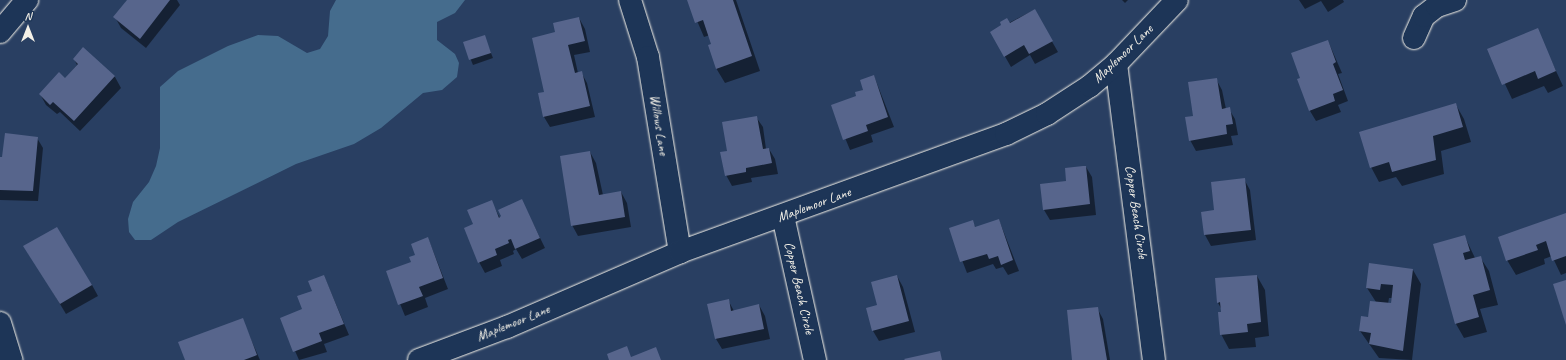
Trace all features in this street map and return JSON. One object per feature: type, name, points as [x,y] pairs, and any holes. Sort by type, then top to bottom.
[{"type":"street","points":[[0,32],[27,0]]},
{"type":"street","name":"Willows Lane","points":[[630,0],[648,57],[680,252]]},
{"type":"street","name":"Maplemoor Lane","points":[[420,360],[507,327],[680,252],[783,216],[1006,134],[1047,114],[1090,86],[1116,64],[1177,0]]},
{"type":"street","points":[[1414,38],[1424,16],[1437,6],[1455,0]]},
{"type":"street","name":"Copper Beach Circle","points":[[1116,64],[1154,360]]},
{"type":"street","name":"Copper Beach Circle","points":[[783,216],[815,360]]},
{"type":"street","points":[[0,323],[11,360]]},
{"type":"water","points":[[336,0],[465,0],[455,13],[437,22],[437,40],[455,54],[459,63],[457,77],[442,90],[423,93],[381,128],[354,144],[296,164],[178,222],[151,240],[135,240],[129,232],[128,219],[133,202],[149,182],[156,166],[160,148],[160,87],[178,71],[228,46],[258,35],[278,36],[307,53],[320,49],[328,36],[330,11]]},
{"type":"building","points":[[127,0],[170,0],[140,39],[113,17]]},
{"type":"building","points":[[687,0],[733,0],[752,56],[716,69],[708,45],[711,44],[703,20],[695,23]]},
{"type":"building","points":[[1035,9],[1053,41],[1029,54],[1024,45],[1004,57],[990,32],[1001,25],[1000,22],[1007,18],[1010,23]]},
{"type":"building","points":[[579,17],[585,41],[568,45],[575,73],[582,71],[590,106],[543,117],[538,93],[544,92],[532,38],[555,32],[553,23]]},
{"type":"building","points":[[1538,28],[1556,71],[1538,79],[1535,71],[1502,85],[1487,49]]},
{"type":"building","points":[[485,35],[491,53],[469,60],[463,42]]},
{"type":"building","points":[[1328,40],[1336,62],[1333,64],[1343,90],[1333,94],[1335,101],[1309,111],[1297,79],[1300,78],[1291,53]]},
{"type":"building","points":[[83,47],[115,76],[74,121],[53,102],[50,105],[39,94],[59,72],[65,78],[78,64],[73,59]]},
{"type":"building","points":[[874,75],[888,117],[866,125],[868,131],[843,140],[831,105],[856,96],[855,92],[863,90],[860,80]]},
{"type":"building","points":[[1217,78],[1222,109],[1230,107],[1233,124],[1226,125],[1227,134],[1189,141],[1185,117],[1193,116],[1188,82]]},
{"type":"building","points":[[1456,103],[1463,127],[1433,136],[1436,160],[1392,172],[1389,162],[1370,168],[1359,132]]},
{"type":"building","points":[[757,116],[763,149],[769,148],[772,163],[746,168],[746,172],[725,176],[720,152],[727,151],[722,122]]},
{"type":"building","points":[[5,133],[38,137],[33,191],[0,190],[0,157],[2,157]]},
{"type":"building","points":[[590,151],[599,195],[621,191],[625,217],[571,226],[560,156]]},
{"type":"building","points":[[1086,166],[1090,204],[1043,210],[1040,184],[1066,181],[1065,168]]},
{"type":"building","points":[[1245,178],[1251,230],[1204,235],[1201,212],[1214,210],[1211,182]]},
{"type":"building","points":[[522,199],[540,238],[515,249],[511,239],[508,240],[509,243],[495,249],[497,255],[478,263],[464,228],[473,224],[467,210],[492,200],[499,218],[501,216],[498,210]]},
{"type":"building","points":[[1566,213],[1566,256],[1552,261],[1546,241],[1536,245],[1538,250],[1506,261],[1498,237]]},
{"type":"building","points":[[999,219],[1013,260],[1001,265],[998,256],[989,259],[987,254],[960,262],[949,228],[973,220],[975,227]]},
{"type":"building","points":[[57,227],[92,285],[60,304],[23,246]]},
{"type":"building","points":[[1465,235],[1470,251],[1463,253],[1465,260],[1481,256],[1490,290],[1473,295],[1479,317],[1455,324],[1433,244]]},
{"type":"building","points":[[428,237],[443,278],[419,287],[423,296],[398,305],[386,271],[411,262],[409,257],[415,255],[411,244]]},
{"type":"building","points":[[1369,263],[1413,269],[1403,351],[1369,344],[1371,333],[1359,331],[1361,316],[1368,317],[1370,301],[1391,303],[1393,285],[1381,284],[1380,290],[1366,288]]},
{"type":"building","points":[[324,275],[344,324],[319,333],[322,341],[293,352],[280,318],[302,309],[297,296],[312,291],[308,281]]},
{"type":"building","points":[[897,275],[909,321],[872,331],[866,308],[877,305],[871,282]]},
{"type":"building","points":[[1257,275],[1261,322],[1247,324],[1248,332],[1220,335],[1218,312],[1221,312],[1220,302],[1217,303],[1215,278]]},
{"type":"building","points":[[1566,280],[1566,325],[1553,284]]},
{"type":"building","points":[[729,299],[731,311],[759,304],[764,329],[715,339],[707,304]]},
{"type":"building","points":[[1098,307],[1107,360],[1072,360],[1067,310]]},
{"type":"building","points":[[243,318],[257,355],[244,360],[185,360],[178,342]]},
{"type":"building","points":[[627,346],[631,357],[656,347],[661,360],[609,360],[607,354]]},
{"type":"building","points":[[940,351],[942,360],[904,359]]}]
